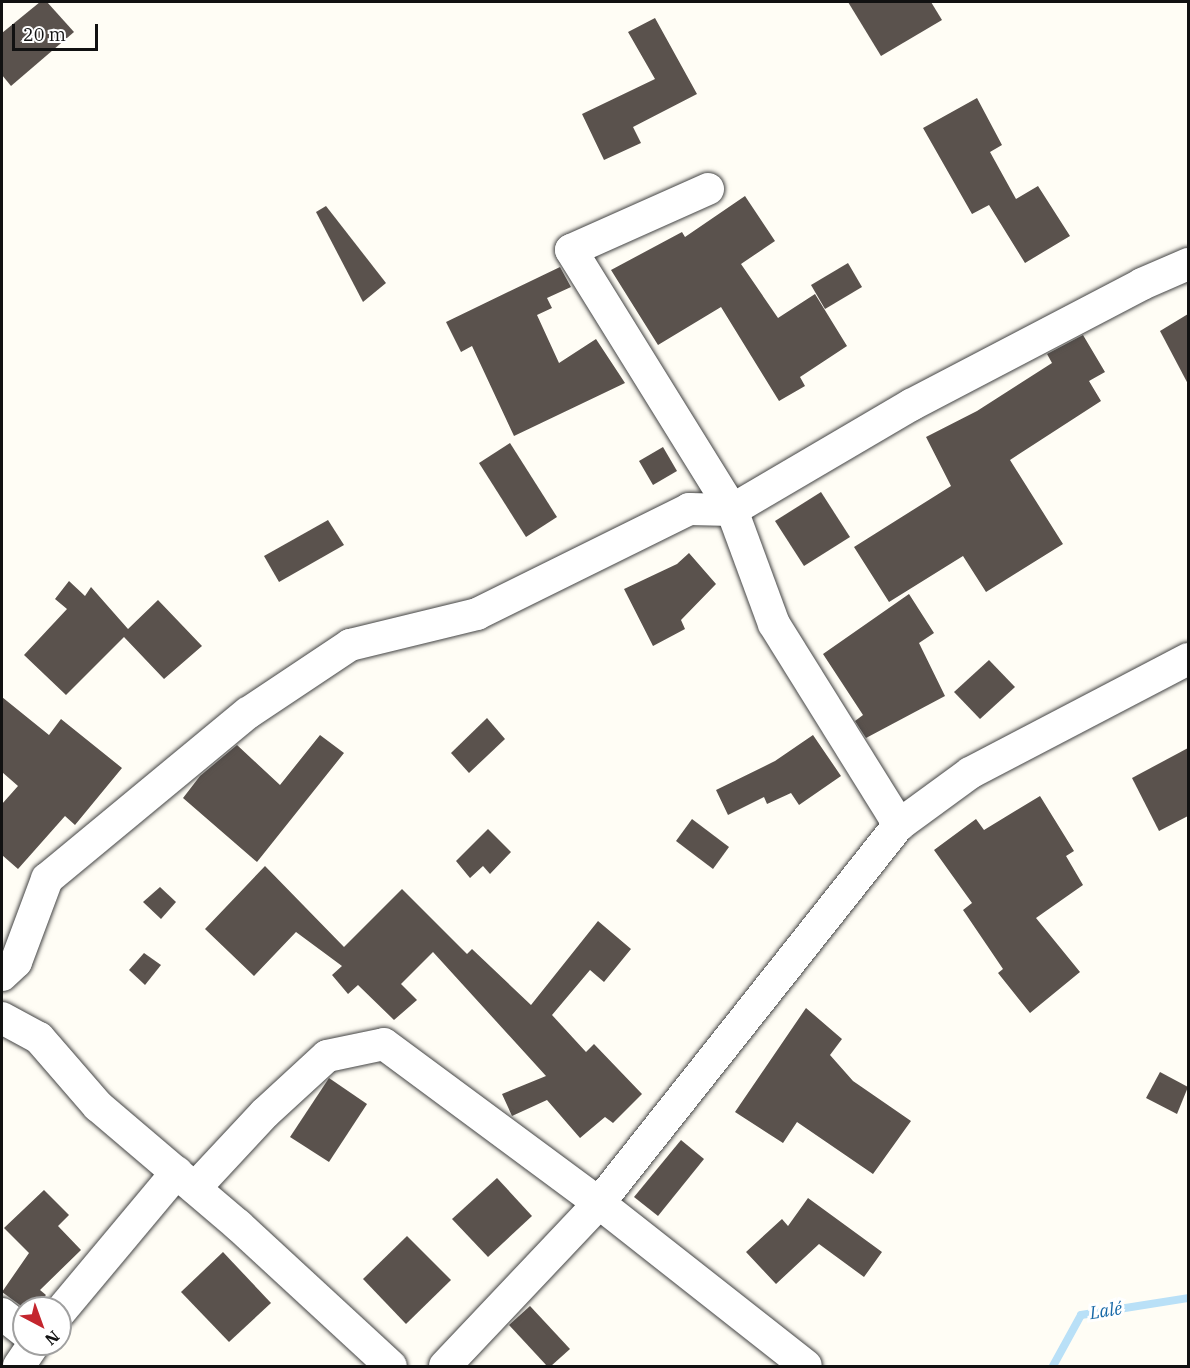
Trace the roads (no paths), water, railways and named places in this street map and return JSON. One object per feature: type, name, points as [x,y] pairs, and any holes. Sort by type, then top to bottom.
[{"type":"street","points":[[708,189],[571,250],[732,510],[774,624],[899,825]]},
{"type":"street","points":[[2,975],[16,962],[47,879],[248,712],[350,645],[477,614],[689,509],[732,510],[910,405],[1142,284],[1188,264]]},
{"type":"street","points":[[445,1366],[599,1203],[899,825],[970,773],[1188,659]]},
{"type":"street","points":[[2,1018],[39,1038],[98,1106],[186,1180],[391,1366]]},
{"type":"street","points":[[72,1299],[186,1180],[265,1113],[327,1056],[384,1044],[599,1203],[806,1366]]},
{"type":"waterway","name":"Lalé","points":[[1053,1366],[1081,1315],[1188,1298]]}]
